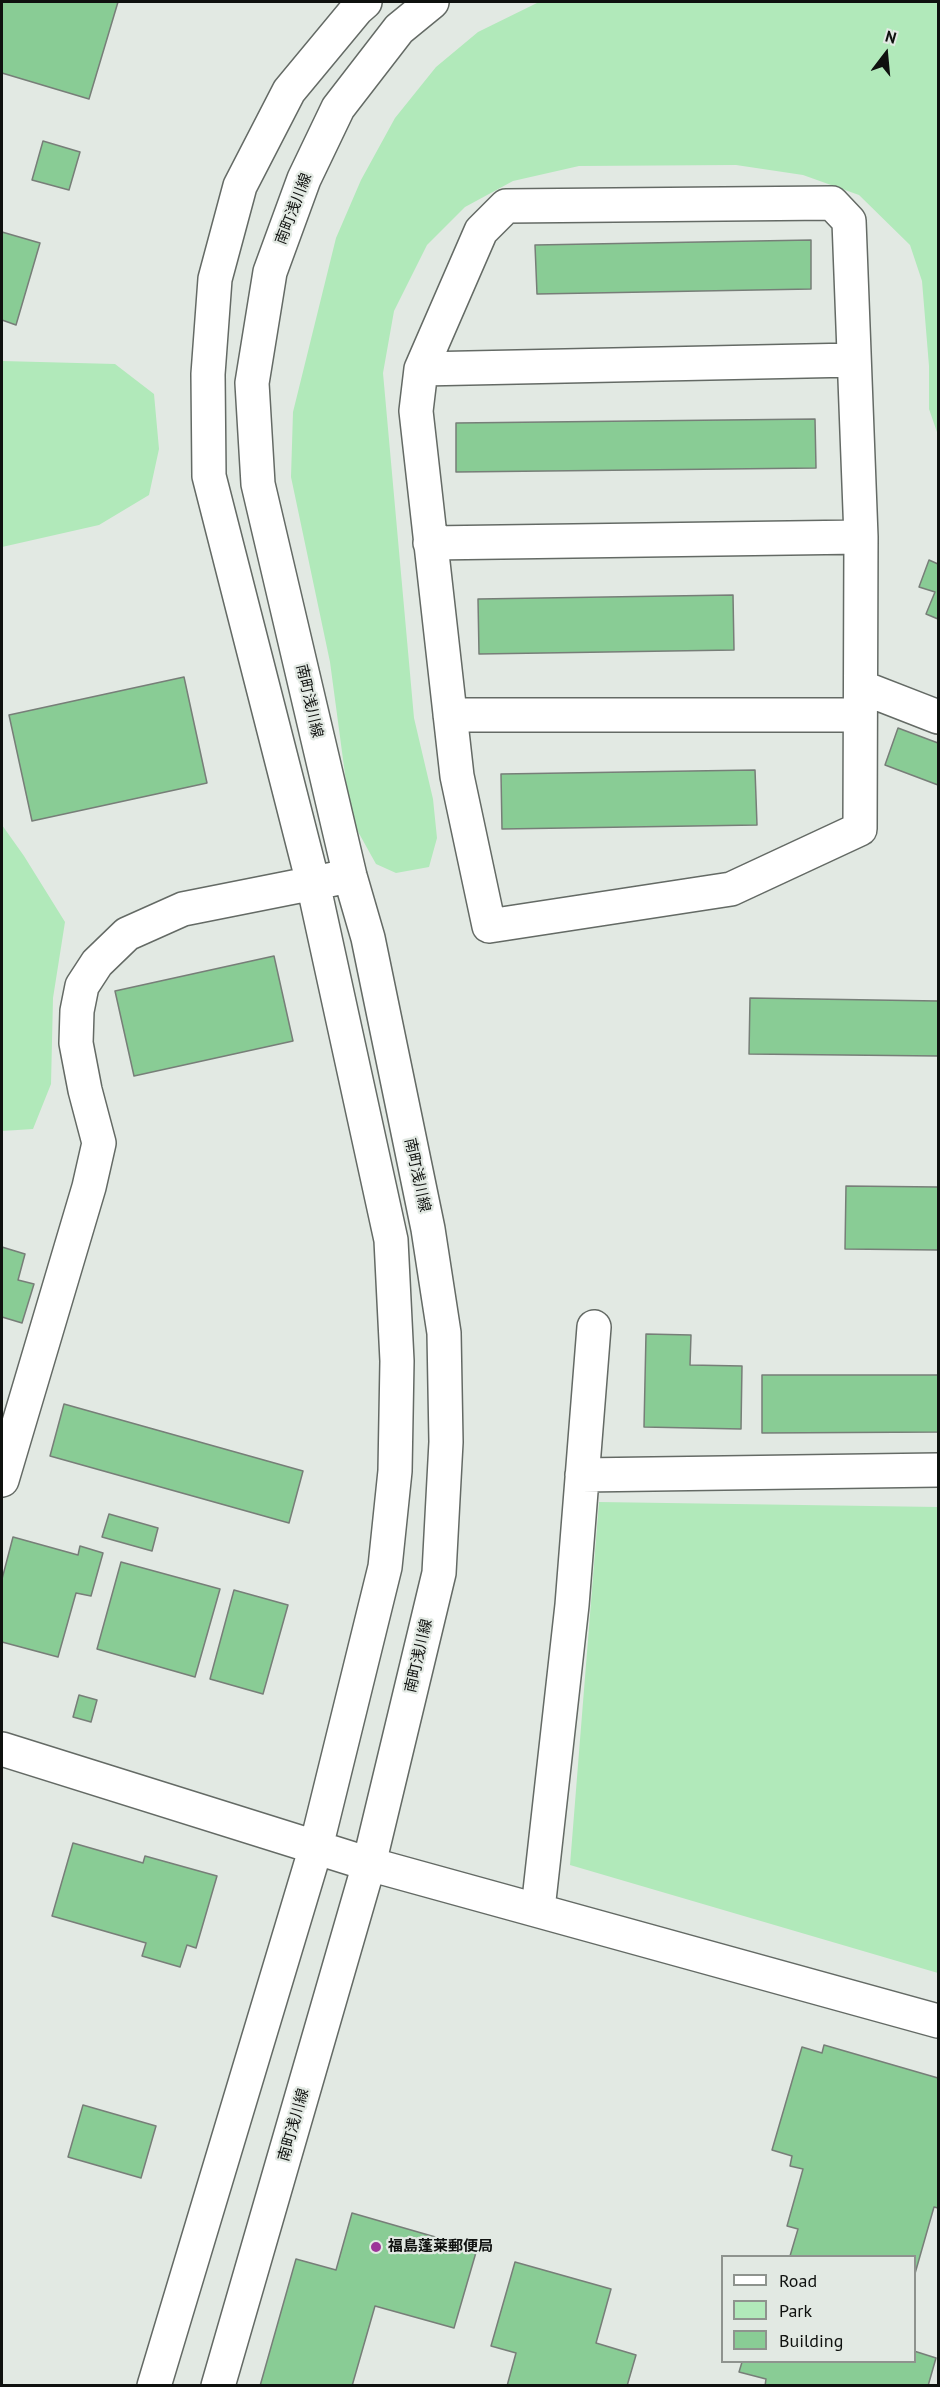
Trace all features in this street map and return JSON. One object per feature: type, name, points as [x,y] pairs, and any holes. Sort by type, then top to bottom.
[{"type":"street","points":[[154,2385],[316,1847],[386,1567],[395,1472],[397,1361],[391,1240],[313,883],[209,476],[208,374],[215,279],[240,186],[289,91],[365,2]]},
{"type":"street","name":"南町浅川線","points":[[218,2385],[369,1864],[439,1573],[446,1431],[444,1333],[428,1229],[368,938],[350,876],[258,484],[252,383],[270,272],[304,179],[339,108],[399,30],[432,2]]},
{"type":"street","points":[[832,203],[849,221],[854,360],[861,537],[860,829],[731,889],[489,926],[457,776],[416,411],[421,369],[481,231],[506,206],[832,203]]},
{"type":"street","points":[[421,369],[854,360]]},
{"type":"street","points":[[430,543],[861,537]]},
{"type":"street","points":[[450,715],[861,701],[939,717]]},
{"type":"street","points":[[2,1480],[13,1400],[89,1187],[99,1143],[76,1043],[77,1011],[82,986],[97,963],[127,934],[183,909],[350,876]]},
{"type":"street","points":[[538,1910],[572,1605],[594,1327]]},
{"type":"street","points":[[582,1475],[939,1470]]},
{"type":"street","points":[[2,1749],[369,1864],[939,2021]]},
{"type":"green space","points":[[539,2],[938,2],[938,435],[929,409],[929,366],[922,281],[910,245],[859,195],[803,175],[736,165],[579,166],[513,181],[465,207],[427,245],[394,311],[383,373],[414,718],[433,799],[437,838],[429,867],[396,873],[376,864],[351,819],[330,662],[291,477],[293,412],[336,238],[361,180],[395,118],[436,67],[478,32]]},
{"type":"green space","points":[[2,361],[115,364],[154,394],[159,449],[149,495],[99,525],[2,547]]},
{"type":"green space","points":[[2,825],[65,922],[53,998],[51,1084],[33,1129],[2,1131]]},
{"type":"green space","points":[[599,1502],[938,1507],[938,1973],[570,1865]]},
{"type":"building","points":[[2,2],[118,2],[89,99],[2,73]]},
{"type":"building","points":[[43,141],[80,152],[69,190],[32,180]]},
{"type":"building","points":[[2,232],[40,243],[16,325],[2,320]]},
{"type":"building","points":[[811,240],[811,289],[537,294],[535,245]]},
{"type":"building","points":[[815,419],[816,468],[456,472],[456,423]]},
{"type":"building","points":[[929,560],[938,564],[938,619],[926,614],[935,592],[919,587]]},
{"type":"building","points":[[733,595],[734,650],[479,654],[478,599]]},
{"type":"building","points":[[184,677],[207,783],[32,821],[9,715]]},
{"type":"building","points":[[898,728],[938,743],[938,785],[885,765]]},
{"type":"building","points":[[755,770],[757,825],[502,829],[501,774]]},
{"type":"building","points":[[274,956],[293,1041],[134,1076],[115,991]]},
{"type":"building","points":[[750,998],[938,1001],[938,1056],[749,1054]]},
{"type":"building","points":[[846,1186],[938,1187],[938,1250],[845,1249]]},
{"type":"building","points":[[2,1247],[25,1254],[18,1280],[34,1284],[22,1323],[2,1317]]},
{"type":"building","points":[[646,1334],[691,1335],[690,1365],[742,1366],[741,1429],[644,1427]]},
{"type":"building","points":[[762,1375],[938,1375],[938,1432],[762,1433]]},
{"type":"building","points":[[64,1404],[303,1471],[289,1523],[50,1456]]},
{"type":"building","points":[[109,1514],[158,1528],[152,1551],[102,1537]]},
{"type":"building","points":[[13,1537],[78,1555],[80,1546],[103,1553],[91,1596],[76,1593],[58,1657],[2,1642],[2,1579]]},
{"type":"building","points":[[121,1562],[220,1589],[195,1677],[97,1649]]},
{"type":"building","points":[[234,1590],[288,1605],[263,1694],[210,1679]]},
{"type":"building","points":[[79,1695],[97,1700],[91,1722],[73,1717]]},
{"type":"building","points":[[73,1843],[143,1863],[145,1856],[217,1876],[196,1948],[187,1945],[180,1967],[142,1956],[146,1943],[52,1916]]},
{"type":"building","points":[[824,2045],[938,2078],[938,2208],[934,2207],[916,2270],[916,2255],[790,2255],[798,2229],[787,2226],[803,2169],[790,2166],[792,2156],[772,2150],[802,2047],[822,2053]]},
{"type":"building","points":[[83,2105],[156,2126],[141,2178],[68,2157]]},
{"type":"building","points":[[352,2213],[477,2249],[454,2328],[375,2306],[352,2386],[260,2386],[296,2259],[336,2270]]},
{"type":"building","points":[[515,2262],[611,2289],[596,2343],[636,2355],[627,2386],[507,2386],[516,2353],[491,2346]]},
{"type":"building","points":[[916,2352],[936,2358],[928,2386],[765,2386],[766,2379],[739,2372],[742,2363],[916,2363]]},
{"type":"place","name":"福島蓬莱郵便局","points":[[376,2247]]}]
